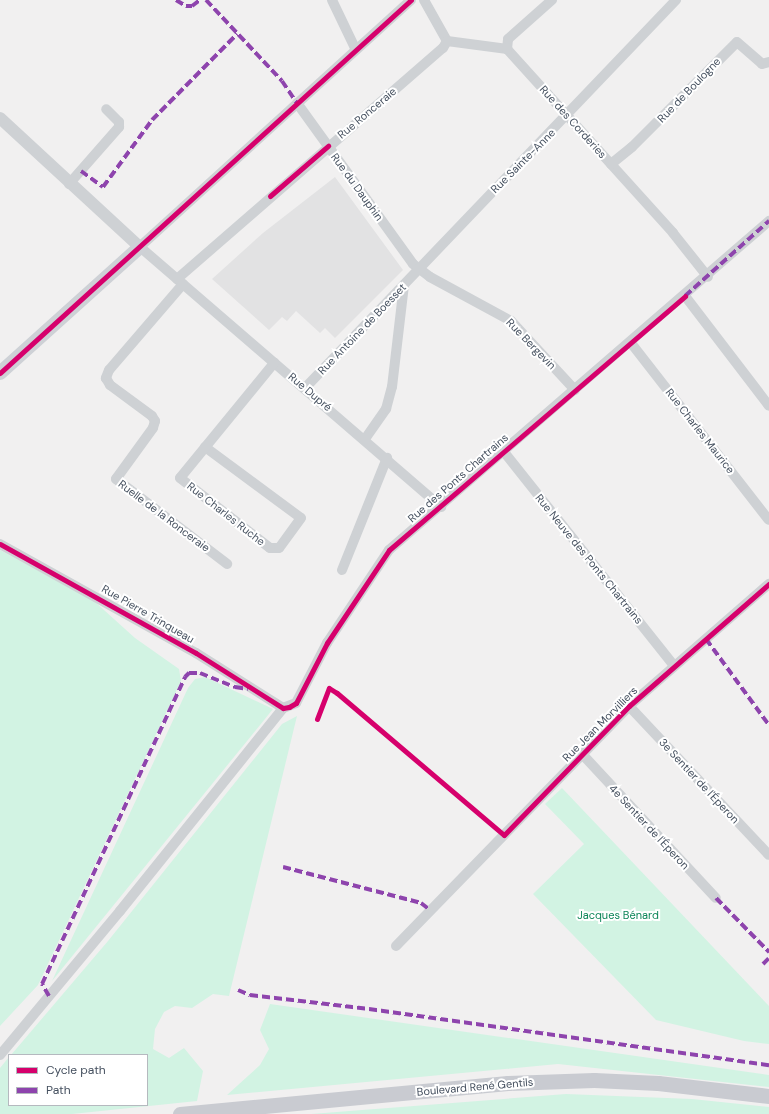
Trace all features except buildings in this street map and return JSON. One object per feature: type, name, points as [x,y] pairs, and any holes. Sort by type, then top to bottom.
[{"type":"main road","points":[[0,373],[140,247]]},
{"type":"main road","name":"Boulevard René Gentils","points":[[180,1114],[508,1083],[594,1080],[658,1083],[769,1096]]},
{"type":"street","points":[[332,0],[356,50]]},
{"type":"street","points":[[0,118],[140,247],[411,0]]},
{"type":"street","points":[[424,0],[447,41],[507,49],[508,39],[552,0]]},
{"type":"street","name":"Rue Sainte-Anne","points":[[419,269],[568,115],[676,0]]},
{"type":"street","name":"Rue Ronceraie","points":[[180,282],[328,146],[443,48],[447,41]]},
{"type":"street","name":"Rue de Boulogne","points":[[611,164],[632,147],[737,42],[762,64],[769,62]]},
{"type":"street","name":"Rue des Corderies","points":[[507,49],[673,233],[708,277]]},
{"type":"street","name":"Rue du Dauphin","points":[[297,103],[419,269]]},
{"type":"street","points":[[70,184],[119,127],[119,122],[106,109]]},
{"type":"street","name":"Rue des Ponts Chartrains","points":[[0,1055],[125,905],[283,708],[296,703],[327,643],[389,550],[708,277],[769,221]]},
{"type":"street","name":"Rue Dupré","points":[[140,247],[387,458],[441,507]]},
{"type":"street","name":"Rue Antoine de Boesset","points":[[305,388],[419,269]]},
{"type":"street","name":"Rue Bergevin","points":[[419,269],[511,321],[575,390]]},
{"type":"street","name":"Ruelle de la Ronceraie","points":[[180,282],[109,370],[106,378],[110,384],[152,416],[155,421],[153,428],[116,479],[227,564]]},
{"type":"street","points":[[365,439],[386,409],[392,387],[404,285]]},
{"type":"street","points":[[686,296],[769,406]]},
{"type":"street","name":"Rue Charles Maurice","points":[[631,343],[769,520]]},
{"type":"street","name":"Rue Charles Ruche","points":[[205,447],[301,518],[279,548],[270,548],[180,478],[205,447],[274,363]]},
{"type":"street","name":"Rue Neuve des Ponts Chartrains","points":[[504,452],[674,666]]},
{"type":"street","points":[[342,570],[387,458]]},
{"type":"street","name":"Rue Pierre Trinqueau","points":[[0,544],[190,650],[283,708]]},
{"type":"street","name":"Rue Jean Morvilliers","points":[[396,946],[461,877],[583,755],[629,706],[769,584]]},
{"type":"street","name":"3e Sentier de l'Éperon","points":[[629,706],[769,855]]},
{"type":"street","name":"4e Sentier de l'Éperon","points":[[583,755],[716,898]]},
{"type":"shaded area","points":[[335,177],[403,270],[335,338],[325,328],[320,333],[296,311],[287,321],[282,317],[269,330],[212,279],[263,233]]},
{"type":"green space","points":[[0,550],[94,601],[135,638],[179,669],[181,681],[38,985],[0,1026]]},
{"type":"green space","points":[[205,677],[273,709],[52,981],[188,688],[195,679]]},
{"type":"green space","points":[[297,716],[229,996],[213,994],[192,1008],[175,1006],[164,1012],[155,1029],[153,1049],[169,1058],[184,1048],[203,1071],[197,1101],[72,1114],[0,1114],[0,1068],[8,1058],[8,1106],[148,1106],[148,1054],[12,1054],[108,941],[282,724]]},
{"type":"green space","name":"Jacques Bénard","points":[[562,788],[769,1006],[769,1044],[744,1041],[656,1020],[533,894],[584,844],[545,804]]},
{"type":"green space","points":[[270,1004],[769,1075],[769,1087],[558,1064],[227,1095],[260,1065],[269,1049],[260,1030]]},
{"type":"green space","points":[[566,1094],[692,1099],[769,1107],[769,1114],[311,1114]]},
{"type":"marked path","points":[[176,0],[186,6],[192,6],[200,0]]},
{"type":"marked path","points":[[206,0],[282,81],[297,103]]},
{"type":"marked path","points":[[81,171],[103,187],[152,120],[237,34]]},
{"type":"marked path","points":[[685,296],[769,221]]},
{"type":"marked path","points":[[706,639],[769,725]]},
{"type":"marked path","points":[[49,996],[42,984],[185,677],[189,673],[200,673],[235,687],[248,689]]},
{"type":"marked path","points":[[283,867],[421,903],[430,910]]},
{"type":"marked path","points":[[716,898],[769,952]]},
{"type":"marked path","points":[[763,964],[769,958]]},
{"type":"marked path","points":[[238,990],[250,995],[369,1009],[769,1065]]},
{"type":"cycle path","points":[[0,373],[411,0]]},
{"type":"cycle path","points":[[270,196],[328,146]]},
{"type":"cycle path","points":[[0,544],[196,653],[283,708],[289,707],[296,703],[327,643],[389,550],[685,296]]},
{"type":"cycle path","points":[[317,719],[329,688],[337,693],[504,835],[629,706],[769,584]]}]
